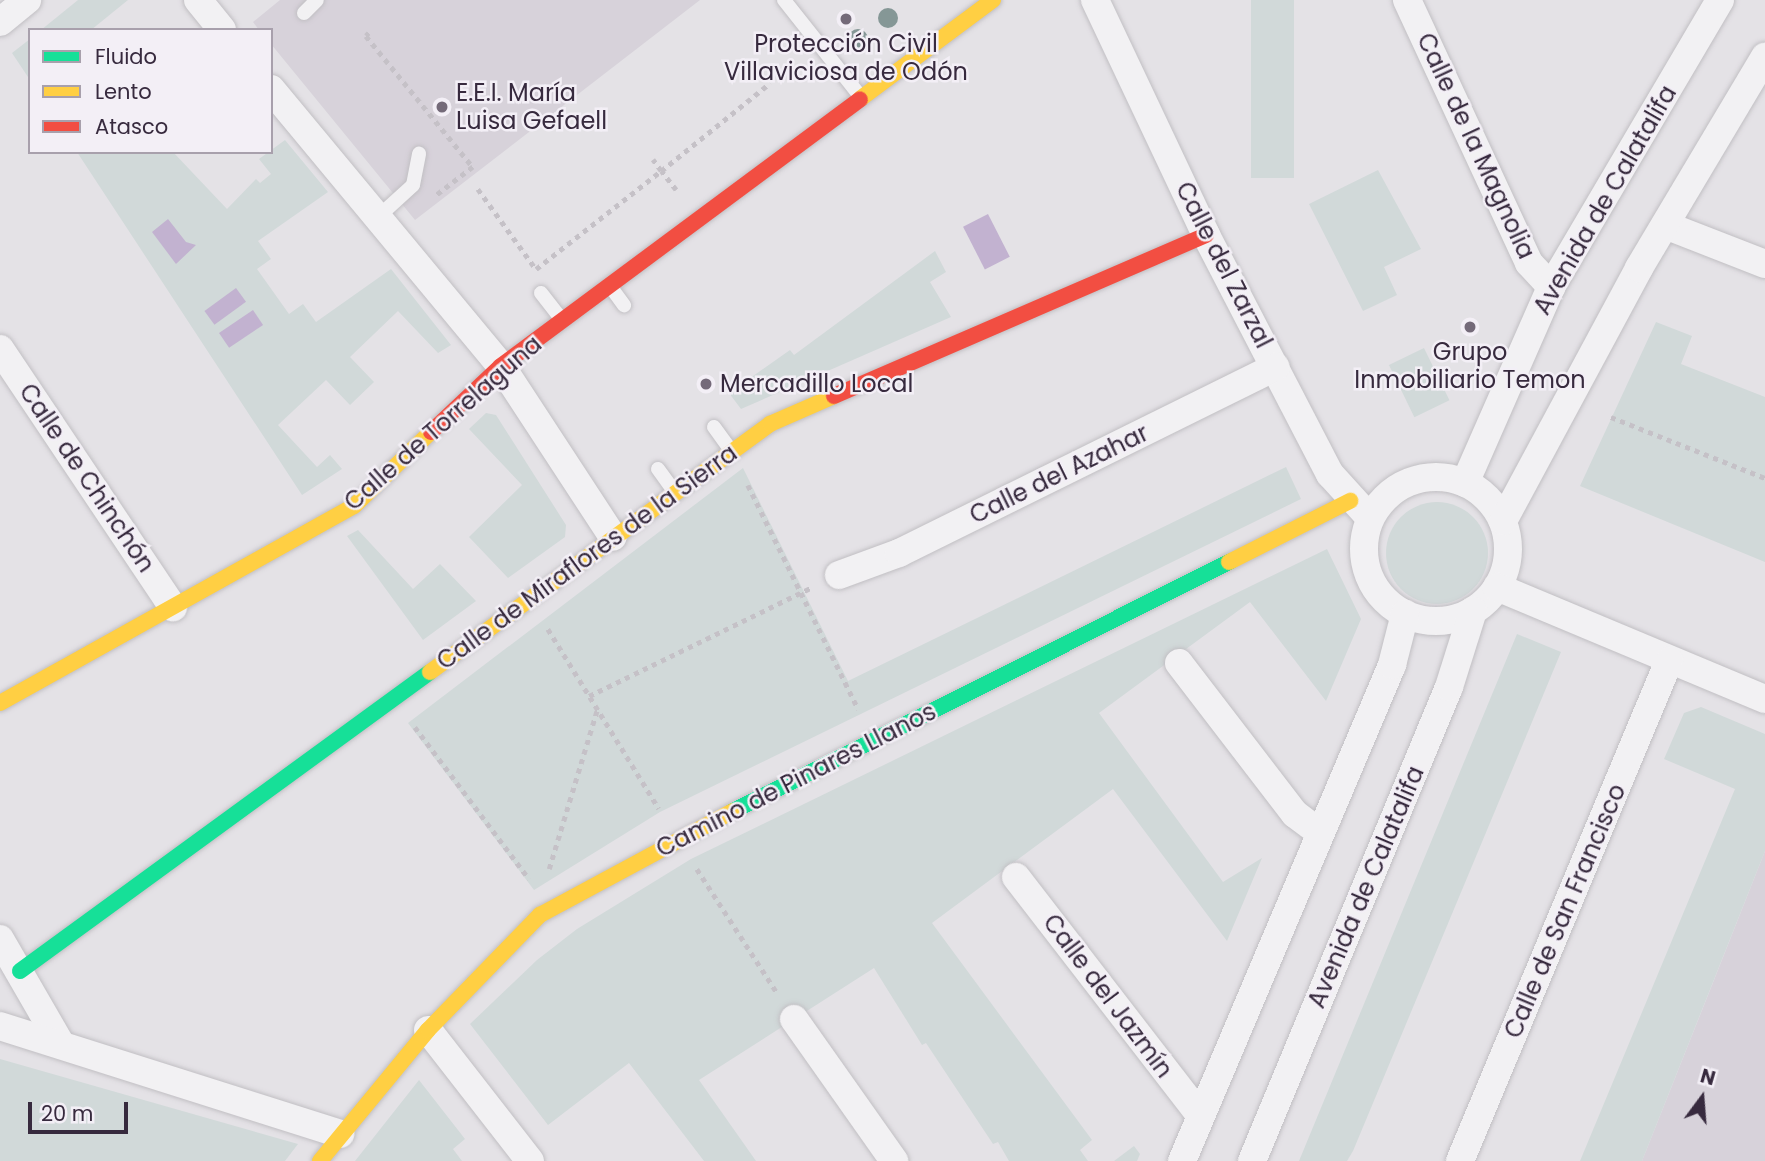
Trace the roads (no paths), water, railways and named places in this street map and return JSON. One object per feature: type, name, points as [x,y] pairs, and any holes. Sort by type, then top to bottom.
[{"type":"street","points":[[0,22],[27,0]]},
{"type":"street","points":[[198,0],[220,28]]},
{"type":"street","name":"Calle de Torrelaguna","points":[[0,703],[354,506],[501,366],[559,328],[609,285],[993,0]]},
{"type":"street","name":"Calle del Zarzal","points":[[1095,0],[1206,235],[1330,474],[1360,510]]},
{"type":"street","name":"Calle de la Magnolia","points":[[1407,0],[1529,262],[1551,287]]},
{"type":"street","name":"Avenida de Calatalifa","points":[[1465,483],[1551,287],[1720,0]]},
{"type":"street","points":[[1503,521],[1665,225],[1765,57]]},
{"type":"street","points":[[273,91],[501,366],[613,537]]},
{"type":"street","points":[[1665,225],[1765,264]]},
{"type":"street","name":"Calle de Miraflores de la Sierra","points":[[20,971],[770,424],[1206,235]]},
{"type":"street","name":"Calle de Chinchón","points":[[0,349],[173,607]]},
{"type":"street","name":"Calle del Azahar","points":[[839,575],[899,552],[1276,367]]},
{"type":"street","points":[[1444,477],[1465,483],[1481,492],[1503,521],[1508,542],[1507,566],[1497,587],[1473,611],[1450,620],[1427,620],[1405,614],[1372,583],[1360,510],[1400,485],[1444,477]]},
{"type":"street","name":"Camino de Pinares Llanos","points":[[320,1161],[428,1030],[540,915],[872,740],[1299,531],[1360,510]]},
{"type":"street","points":[[1497,587],[1765,699]]},
{"type":"street","name":"Avenida de Calatalifa","points":[[1252,1161],[1449,687],[1473,611]]},
{"type":"street","points":[[1182,1161],[1392,665],[1405,614]]},
{"type":"street","name":"Calle de San Francisco","points":[[1460,1161],[1669,661]]},
{"type":"street","points":[[1180,663],[1295,814],[1320,833]]},
{"type":"street","name":"Calle del Jazmín","points":[[1016,877],[1200,1115]]},
{"type":"street","points":[[0,939],[60,1043]]},
{"type":"street","points":[[794,1018],[894,1161]]},
{"type":"street","points":[[0,1026],[340,1134]]},
{"type":"street","points":[[428,1030],[530,1161]]},
{"type":"lane","points":[[304,13],[317,0]]},
{"type":"lane","points":[[784,0],[861,97]]},
{"type":"lane","points":[[378,217],[412,185],[419,154]]},
{"type":"lane","points":[[609,285],[624,304]]},
{"type":"lane","points":[[541,293],[559,328]]},
{"type":"lane","points":[[714,427],[730,453]]},
{"type":"lane","points":[[659,469],[675,492]]},
{"type":"place","name":"Protección Civil Villaviciosa de Odón","points":[[846,19]]},
{"type":"place","name":"E.E.I. María Luisa Gefaell","points":[[442,107]]},
{"type":"place","name":"Grupo Inmobiliario Temon","points":[[1470,327]]},
{"type":"place","name":"Mercadillo Local","points":[[706,384]]}]
